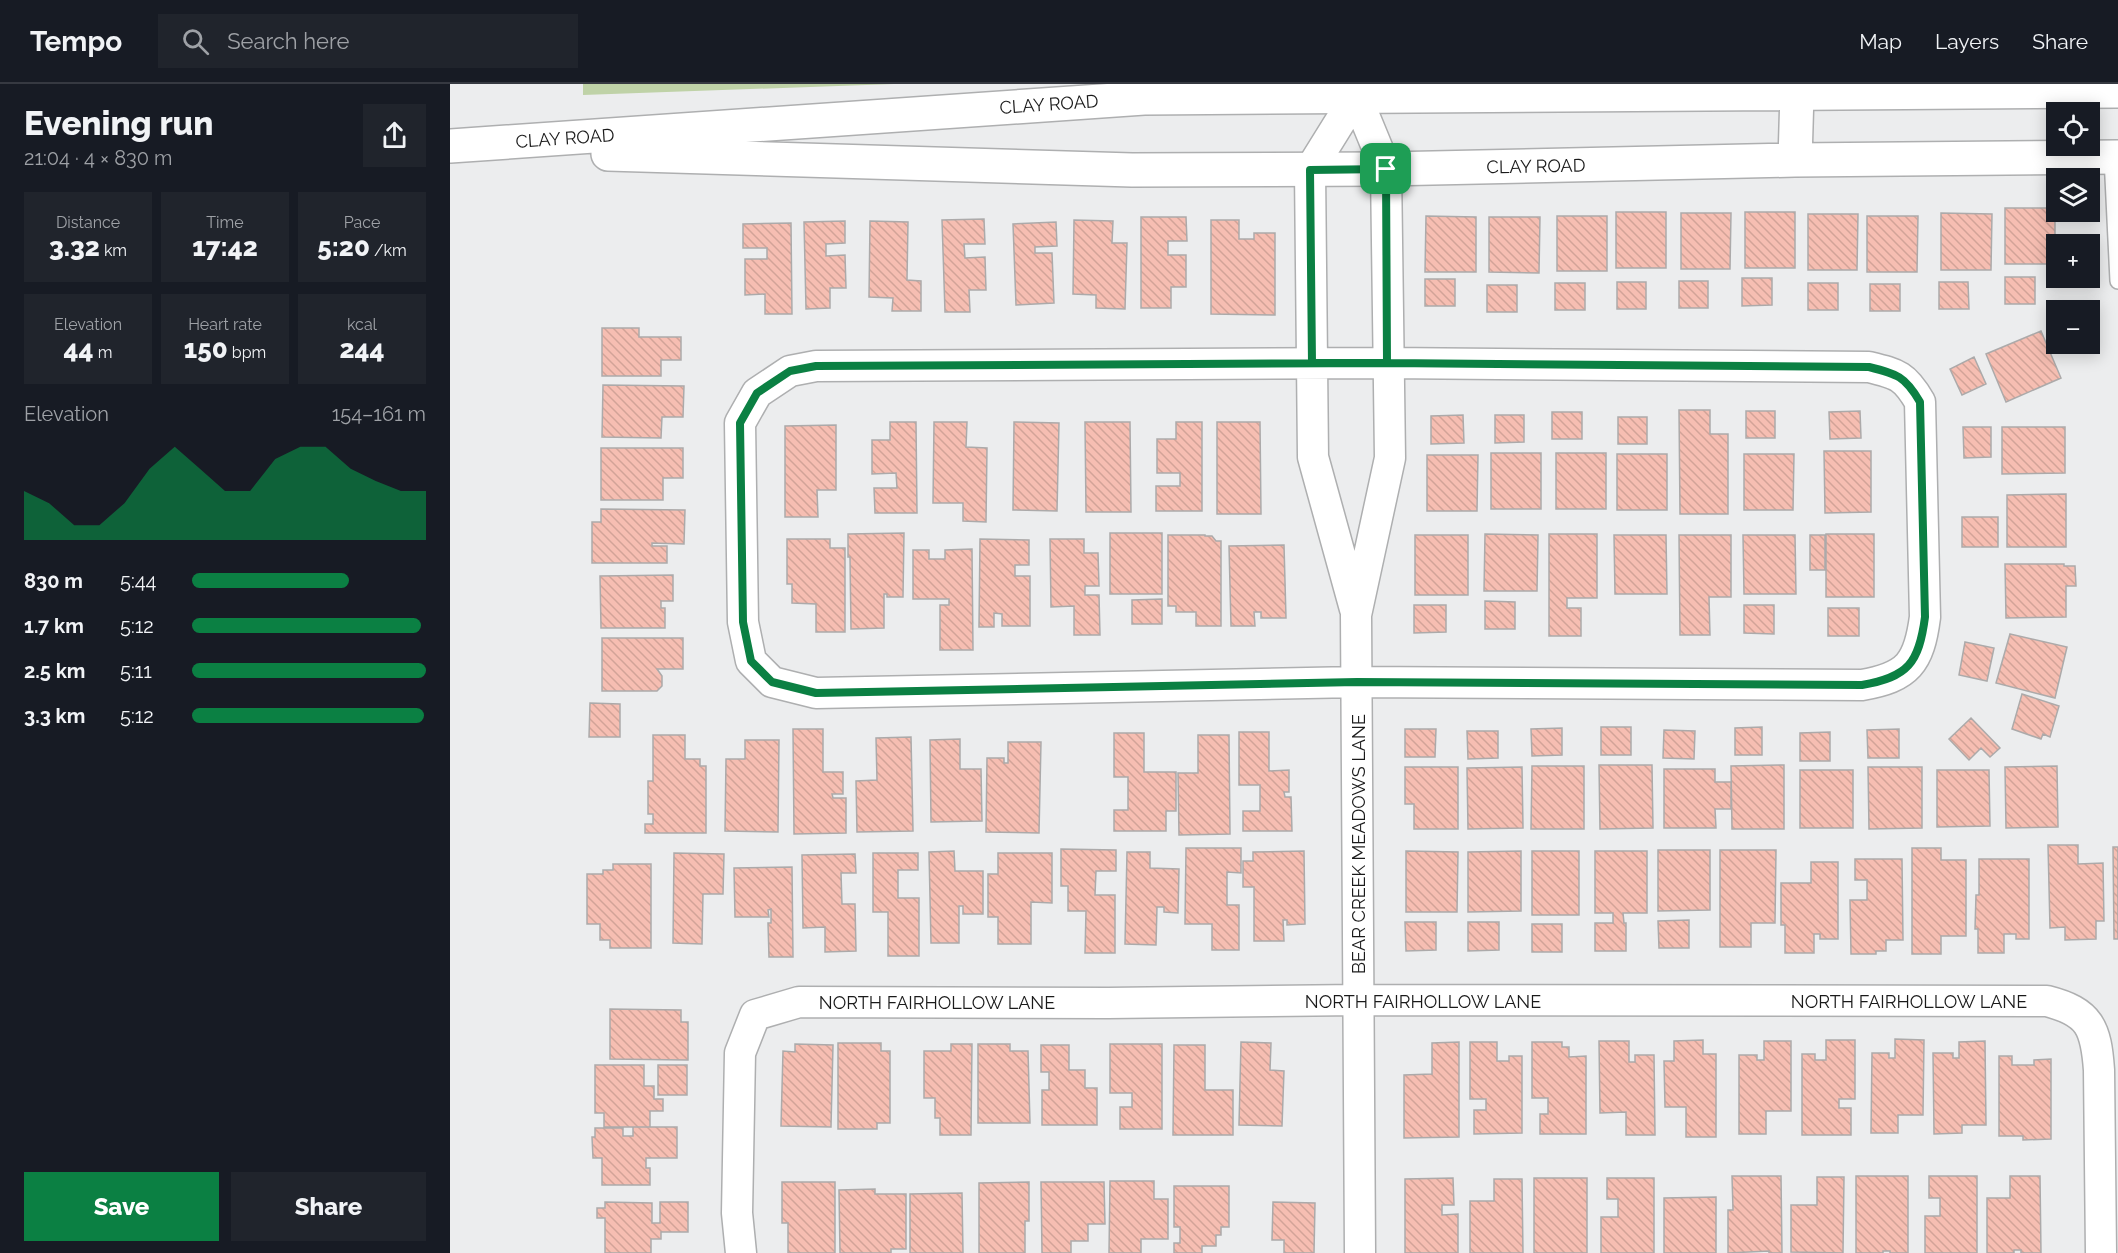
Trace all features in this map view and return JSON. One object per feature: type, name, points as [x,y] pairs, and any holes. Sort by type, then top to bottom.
[{"type":"main road","name":"CLAY ROAD","points":[[450,148],[1144,98],[1356,90],[1797,93],[2118,91]]},
{"type":"main road","points":[[1795,160],[1797,93]]},
{"type":"main road","name":"CLAY ROAD","points":[[450,148],[1132,170],[1386,169],[1795,160],[2115,171]]},
{"type":"street","name":"BEAR CREEK MEADOWS LANE","points":[[1356,90],[1386,169],[1390,458],[1356,615],[1360,1253]]},
{"type":"street","points":[[1310,170],[1356,90]]},
{"type":"street","name":"BEAR CREEK MEADOWS LANE","points":[[1310,170],[1313,457],[1356,615]]},
{"type":"street","points":[[1387,363],[1869,367],[1896,373],[1911,387],[1920,402],[1925,617],[1922,643],[1910,664],[1888,680],[1862,685],[1357,682],[816,693],[772,682],[751,661],[743,622],[740,423],[757,393],[790,371],[816,366],[1387,363]]},
{"type":"street","name":"NORTH FAIRHOLLOW LANE","points":[[741,1253],[737,1213],[740,1053],[755,1015],[799,1002],[1108,1003],[1358,1000],[2047,1001],[2069,1006],[2089,1023],[2097,1044],[2101,1253]]},
{"type":"lane","points":[[2115,171],[2118,281]]},
{"type":"green space","points":[[583,84],[894,84],[583,95]]},
{"type":"building","points":[[2005,208],[2046,208],[2046,222],[2055,222],[2055,234],[2046,234],[2046,264],[2005,264]]},
{"type":"building","points":[[1616,212],[1666,212],[1666,268],[1616,268]]},
{"type":"building","points":[[1745,212],[1795,212],[1795,268],[1745,268]]},
{"type":"building","points":[[1681,213],[1731,213],[1730,269],[1681,269]]},
{"type":"building","points":[[1941,213],[1992,214],[1991,270],[1941,270]]},
{"type":"building","points":[[1808,214],[1858,214],[1857,270],[1808,270]]},
{"type":"building","points":[[1426,216],[1476,217],[1476,272],[1425,272]]},
{"type":"building","points":[[1557,216],[1607,216],[1607,271],[1557,271]]},
{"type":"building","points":[[1867,216],[1918,216],[1917,272],[1867,272]]},
{"type":"building","points":[[1141,217],[1186,217],[1187,241],[1168,241],[1168,255],[1186,255],[1186,287],[1171,287],[1171,308],[1141,308]]},
{"type":"building","points":[[1489,217],[1540,217],[1539,273],[1489,272]]},
{"type":"building","points":[[984,219],[985,244],[964,244],[965,258],[985,257],[986,290],[969,290],[970,312],[945,312],[942,220]]},
{"type":"building","points":[[1074,220],[1113,221],[1112,243],[1127,243],[1125,309],[1096,308],[1096,295],[1073,294]]},
{"type":"building","points":[[1211,220],[1239,220],[1239,239],[1254,239],[1254,233],[1275,233],[1275,315],[1211,314]]},
{"type":"building","points":[[845,221],[845,243],[826,244],[826,256],[845,255],[846,288],[830,288],[830,308],[806,309],[804,222]]},
{"type":"building","points":[[870,221],[908,222],[907,280],[921,281],[921,311],[892,311],[893,298],[869,297]]},
{"type":"building","points":[[1056,222],[1057,246],[1035,247],[1035,253],[1052,253],[1054,303],[1016,305],[1013,224]]},
{"type":"building","points":[[791,223],[792,314],[765,314],[765,294],[745,295],[745,259],[767,259],[767,248],[743,248],[743,224]]},
{"type":"building","points":[[2005,277],[2035,277],[2035,304],[2005,304]]},
{"type":"building","points":[[1742,278],[1772,278],[1772,305],[1742,306]]},
{"type":"building","points":[[1425,279],[1455,279],[1455,306],[1425,306]]},
{"type":"building","points":[[1679,281],[1708,281],[1708,308],[1679,308]]},
{"type":"building","points":[[1617,282],[1646,282],[1646,309],[1617,309]]},
{"type":"building","points":[[1939,282],[1968,282],[1969,309],[1939,309]]},
{"type":"building","points":[[1555,283],[1585,283],[1585,310],[1555,310]]},
{"type":"building","points":[[1808,283],[1838,283],[1838,310],[1808,310]]},
{"type":"building","points":[[1870,284],[1900,284],[1900,311],[1870,311]]},
{"type":"building","points":[[1487,285],[1517,285],[1517,312],[1487,312]]},
{"type":"building","points":[[602,328],[639,328],[639,337],[681,337],[681,360],[661,360],[661,376],[602,376]]},
{"type":"building","points":[[2041,331],[2046,343],[2046,354],[2051,354],[2061,378],[2006,402],[1986,354]]},
{"type":"building","points":[[1974,357],[1986,384],[1962,395],[1950,369]]},
{"type":"building","points":[[603,385],[684,386],[683,417],[662,417],[661,438],[602,437]]},
{"type":"building","points":[[1679,410],[1710,410],[1710,434],[1728,434],[1728,514],[1680,514]]},
{"type":"building","points":[[1746,411],[1775,411],[1775,438],[1746,438]]},
{"type":"building","points":[[1860,411],[1861,438],[1830,439],[1829,412]]},
{"type":"building","points":[[1552,412],[1582,412],[1582,439],[1552,439]]},
{"type":"building","points":[[1463,415],[1464,443],[1431,444],[1431,416]]},
{"type":"building","points":[[1495,415],[1524,415],[1524,442],[1495,443]]},
{"type":"building","points":[[1618,417],[1647,417],[1647,444],[1618,444]]},
{"type":"building","points":[[890,422],[916,422],[917,513],[875,513],[874,488],[897,488],[896,473],[872,474],[872,440],[890,440]]},
{"type":"building","points":[[934,422],[967,422],[966,447],[987,448],[986,522],[963,521],[963,503],[933,503]]},
{"type":"building","points":[[1014,422],[1059,423],[1057,511],[1013,510]]},
{"type":"building","points":[[1085,422],[1130,422],[1131,512],[1086,512]]},
{"type":"building","points":[[1176,422],[1202,422],[1202,511],[1156,511],[1156,486],[1180,486],[1180,473],[1157,473],[1157,439],[1176,439]]},
{"type":"building","points":[[1217,422],[1260,422],[1261,514],[1217,514]]},
{"type":"building","points":[[836,425],[836,490],[817,490],[818,517],[785,517],[785,426]]},
{"type":"building","points":[[1963,427],[1991,427],[1991,457],[1964,458]]},
{"type":"building","points":[[2002,427],[2065,427],[2065,473],[2002,474]]},
{"type":"building","points":[[601,448],[683,448],[683,478],[663,478],[663,500],[601,500]]},
{"type":"building","points":[[1824,451],[1871,451],[1871,512],[1825,513]]},
{"type":"building","points":[[1491,453],[1541,453],[1541,509],[1491,509]]},
{"type":"building","points":[[1556,453],[1606,453],[1606,509],[1556,509]]},
{"type":"building","points":[[1617,454],[1667,454],[1667,510],[1617,510]]},
{"type":"building","points":[[1744,454],[1794,454],[1793,510],[1744,510]]},
{"type":"building","points":[[1427,455],[1478,455],[1477,511],[1427,511]]},
{"type":"building","points":[[2066,494],[2066,547],[2007,547],[2007,495]]},
{"type":"building","points":[[601,509],[685,510],[684,544],[652,543],[652,546],[667,546],[667,563],[592,563],[592,522],[601,522]]},
{"type":"building","points":[[1962,517],[1998,517],[1998,547],[1962,547]]},
{"type":"building","points":[[904,533],[903,597],[887,597],[887,594],[884,594],[884,628],[851,629],[848,534]]},
{"type":"building","points":[[1110,533],[1162,533],[1162,594],[1110,594]]},
{"type":"building","points":[[1485,534],[1538,535],[1537,591],[1484,591]]},
{"type":"building","points":[[1549,534],[1597,534],[1597,598],[1567,598],[1567,608],[1581,608],[1581,636],[1549,636]]},
{"type":"building","points":[[1826,534],[1874,534],[1874,597],[1826,597]]},
{"type":"building","points":[[1168,535],[1205,535],[1221,541],[1221,626],[1196,626],[1196,612],[1176,612],[1176,606],[1168,606]]},
{"type":"building","points":[[1415,535],[1468,535],[1468,595],[1415,595]]},
{"type":"building","points":[[1614,535],[1666,535],[1667,594],[1615,594]]},
{"type":"building","points":[[1679,535],[1731,535],[1731,597],[1709,597],[1710,635],[1680,635]]},
{"type":"building","points":[[1743,535],[1795,535],[1796,594],[1744,594]]},
{"type":"building","points":[[1810,535],[1825,535],[1825,570],[1810,570]]},
{"type":"building","points":[[787,539],[830,539],[830,548],[845,548],[845,632],[816,632],[816,604],[792,603],[792,584],[787,584]]},
{"type":"building","points":[[980,539],[1029,540],[1029,565],[1015,565],[1015,576],[1030,576],[1030,626],[1002,626],[1002,614],[994,613],[994,627],[979,627]]},
{"type":"building","points":[[1050,539],[1084,539],[1084,553],[1098,553],[1099,586],[1085,586],[1085,595],[1099,595],[1100,635],[1074,635],[1074,606],[1051,607]]},
{"type":"building","points":[[1284,545],[1286,618],[1261,618],[1261,612],[1254,612],[1255,626],[1231,626],[1229,546]]},
{"type":"building","points":[[972,549],[973,650],[940,650],[940,605],[949,605],[949,599],[913,599],[913,550],[929,550],[929,559],[945,559],[945,550]]},
{"type":"building","points":[[2005,564],[2075,566],[2076,586],[2066,586],[2066,617],[2006,618]]},
{"type":"building","points":[[673,575],[673,601],[661,601],[661,608],[665,608],[665,628],[601,628],[600,576]]},
{"type":"building","points":[[1162,599],[1162,624],[1132,624],[1132,600]]},
{"type":"building","points":[[1485,601],[1515,602],[1515,629],[1485,629]]},
{"type":"building","points":[[1414,605],[1446,605],[1446,632],[1414,633]]},
{"type":"building","points":[[1744,605],[1774,605],[1774,634],[1744,633]]},
{"type":"building","points":[[1828,608],[1859,608],[1859,636],[1828,636]]},
{"type":"building","points":[[2010,634],[2067,647],[2055,698],[1996,683]]},
{"type":"building","points":[[602,638],[683,638],[683,669],[657,669],[662,676],[662,686],[657,691],[602,691]]},
{"type":"building","points":[[1965,642],[1994,648],[1987,681],[1959,675]]},
{"type":"building","points":[[2022,694],[2059,706],[2050,737],[2043,734],[2041,739],[2012,729]]},
{"type":"building","points":[[590,703],[620,704],[620,737],[589,737]]},
{"type":"building","points":[[1971,718],[2000,748],[1990,757],[1981,748],[1969,760],[1949,739]]},
{"type":"building","points":[[1601,727],[1631,727],[1631,755],[1601,755]]},
{"type":"building","points":[[1762,727],[1762,755],[1735,755],[1735,728]]},
{"type":"building","points":[[1562,728],[1562,755],[1532,756],[1531,729]]},
{"type":"building","points":[[793,729],[823,729],[823,772],[843,772],[843,794],[832,794],[833,798],[846,798],[846,833],[794,834]]},
{"type":"building","points":[[1405,729],[1436,729],[1435,757],[1405,757]]},
{"type":"building","points":[[1899,729],[1899,758],[1868,758],[1867,730]]},
{"type":"building","points":[[1664,730],[1695,731],[1694,759],[1663,758]]},
{"type":"building","points":[[1467,731],[1498,731],[1498,758],[1468,759]]},
{"type":"building","points":[[1239,732],[1269,732],[1269,771],[1289,770],[1289,792],[1284,792],[1285,797],[1291,797],[1292,831],[1243,831],[1243,811],[1260,811],[1260,785],[1239,785]]},
{"type":"building","points":[[1830,732],[1830,761],[1800,761],[1800,733]]},
{"type":"building","points":[[1114,733],[1144,733],[1144,772],[1176,772],[1176,811],[1166,811],[1166,831],[1114,831],[1114,810],[1128,810],[1128,777],[1114,777]]},
{"type":"building","points":[[653,735],[685,735],[685,759],[700,759],[700,766],[706,766],[706,833],[645,833],[645,824],[653,824],[653,814],[648,814],[648,781],[653,781]]},
{"type":"building","points":[[1198,735],[1229,735],[1230,834],[1179,835],[1178,773],[1198,773]]},
{"type":"building","points":[[911,737],[913,831],[857,832],[856,781],[877,780],[876,738]]},
{"type":"building","points":[[960,739],[960,769],[981,769],[982,821],[931,822],[930,740]]},
{"type":"building","points":[[745,740],[779,740],[778,832],[725,831],[726,759],[745,759]]},
{"type":"building","points":[[1008,742],[1041,742],[1039,833],[986,832],[987,758],[1004,758],[1004,763],[1008,763]]},
{"type":"building","points":[[1599,765],[1652,765],[1653,828],[1600,829]]},
{"type":"building","points":[[1784,765],[1784,829],[1732,829],[1731,766]]},
{"type":"building","points":[[1532,766],[1584,766],[1584,829],[1531,829]]},
{"type":"building","points":[[2057,766],[2058,827],[2006,828],[2005,767]]},
{"type":"building","points":[[1405,767],[1458,767],[1458,829],[1414,829],[1414,804],[1405,804]]},
{"type":"building","points":[[1522,767],[1523,828],[1468,829],[1467,768]]},
{"type":"building","points":[[1868,767],[1922,767],[1922,828],[1869,829]]},
{"type":"building","points":[[1664,769],[1715,769],[1715,782],[1731,782],[1731,809],[1715,809],[1716,828],[1664,828]]},
{"type":"building","points":[[1800,770],[1853,770],[1853,828],[1800,828]]},
{"type":"building","points":[[1937,770],[1989,770],[1990,826],[1937,827]]},
{"type":"building","points":[[2048,845],[2078,845],[2078,864],[2103,863],[2104,921],[2096,921],[2096,939],[2065,940],[2065,927],[2050,928]]},
{"type":"building","points":[[2113,847],[2118,847],[2118,939],[2114,939]]},
{"type":"building","points":[[1186,848],[1241,848],[1241,873],[1227,872],[1227,905],[1239,905],[1239,950],[1212,950],[1212,924],[1185,924]]},
{"type":"building","points":[[1912,848],[1941,848],[1941,860],[1966,860],[1966,936],[1941,936],[1941,954],[1912,954]]},
{"type":"building","points":[[1061,849],[1116,850],[1116,871],[1096,871],[1095,895],[1115,895],[1115,953],[1085,953],[1086,911],[1068,911],[1068,886],[1061,886]]},
{"type":"building","points":[[1658,850],[1710,850],[1710,910],[1658,911]]},
{"type":"building","points":[[1720,850],[1776,850],[1775,923],[1751,923],[1751,947],[1720,947]]},
{"type":"building","points":[[954,851],[955,871],[983,871],[983,914],[963,914],[963,906],[959,906],[959,943],[931,943],[929,852]]},
{"type":"building","points":[[1304,851],[1305,924],[1287,925],[1287,920],[1283,920],[1284,941],[1254,941],[1254,887],[1243,887],[1243,861],[1253,861],[1253,852]]},
{"type":"building","points":[[1406,851],[1458,852],[1457,912],[1406,912]]},
{"type":"building","points":[[1521,851],[1521,911],[1468,912],[1468,852]]},
{"type":"building","points":[[1532,851],[1579,851],[1579,915],[1532,915]]},
{"type":"building","points":[[1595,851],[1647,851],[1647,913],[1623,913],[1624,923],[1626,923],[1626,951],[1595,951],[1595,923],[1613,923],[1613,913],[1595,913]]},
{"type":"building","points":[[1127,852],[1150,852],[1150,868],[1179,869],[1178,913],[1164,912],[1164,907],[1157,907],[1156,945],[1125,944]]},
{"type":"building","points":[[674,853],[724,854],[723,894],[703,894],[702,944],[673,943]]},
{"type":"building","points":[[873,853],[918,853],[918,870],[898,870],[898,898],[919,898],[919,956],[888,956],[888,912],[873,912]]},
{"type":"building","points":[[998,853],[1052,853],[1052,903],[1031,902],[1031,944],[998,944],[998,917],[988,917],[988,874],[998,874]]},
{"type":"building","points":[[855,854],[856,873],[841,873],[842,904],[855,904],[856,951],[825,952],[825,927],[803,928],[802,855]]},
{"type":"building","points":[[1855,859],[1902,859],[1903,940],[1886,940],[1886,951],[1876,951],[1876,954],[1851,954],[1850,900],[1867,900],[1867,880],[1855,880]]},
{"type":"building","points":[[1979,859],[2029,859],[2029,939],[2016,939],[2016,934],[2004,934],[2004,953],[1978,953],[1978,929],[1975,929],[1976,895],[1979,895]]},
{"type":"building","points":[[1811,862],[1838,862],[1838,939],[1820,939],[1820,934],[1814,934],[1814,953],[1785,953],[1785,925],[1781,925],[1781,883],[1811,883]]},
{"type":"building","points":[[613,864],[651,864],[651,948],[610,948],[610,940],[600,940],[600,924],[587,924],[587,874],[603,874],[603,870],[613,870]]},
{"type":"building","points":[[792,867],[793,957],[769,957],[768,923],[771,923],[771,909],[768,910],[769,917],[735,917],[734,868]]},
{"type":"building","points":[[1689,920],[1689,948],[1659,948],[1658,921]]},
{"type":"building","points":[[1405,922],[1436,922],[1436,950],[1406,951]]},
{"type":"building","points":[[1468,922],[1499,922],[1499,950],[1468,951]]},
{"type":"building","points":[[1532,924],[1562,924],[1562,952],[1532,952]]},
{"type":"building","points":[[610,1009],[681,1010],[681,1022],[688,1022],[688,1060],[610,1059]]},
{"type":"building","points":[[1895,1039],[1924,1040],[1923,1115],[1898,1115],[1898,1133],[1871,1133],[1872,1053],[1889,1053],[1889,1058],[1895,1058]]},
{"type":"building","points":[[1703,1040],[1703,1054],[1716,1054],[1716,1137],[1686,1137],[1686,1107],[1665,1107],[1664,1061],[1674,1061],[1674,1041]]},
{"type":"building","points":[[1826,1040],[1855,1040],[1855,1099],[1839,1099],[1839,1108],[1851,1108],[1851,1135],[1802,1135],[1802,1054],[1815,1054],[1815,1060],[1826,1060]]},
{"type":"building","points":[[1599,1041],[1629,1041],[1629,1062],[1635,1062],[1635,1055],[1654,1055],[1655,1135],[1626,1135],[1626,1112],[1600,1113]]},
{"type":"building","points":[[1764,1041],[1791,1041],[1791,1111],[1766,1111],[1766,1134],[1739,1134],[1739,1055],[1757,1055],[1757,1060],[1764,1060]]},
{"type":"building","points":[[1985,1041],[1986,1125],[1962,1125],[1962,1133],[1934,1134],[1933,1053],[1953,1053],[1953,1058],[1959,1058],[1959,1042]]},
{"type":"building","points":[[1241,1042],[1271,1043],[1270,1070],[1284,1071],[1282,1126],[1239,1125]]},
{"type":"building","points":[[1459,1042],[1459,1137],[1404,1138],[1404,1075],[1432,1074],[1432,1043]]},
{"type":"building","points":[[1470,1042],[1497,1042],[1497,1061],[1509,1061],[1509,1056],[1522,1056],[1522,1133],[1474,1134],[1474,1110],[1486,1110],[1486,1099],[1470,1099]]},
{"type":"building","points":[[1532,1042],[1562,1042],[1562,1047],[1569,1047],[1569,1057],[1586,1056],[1586,1134],[1540,1134],[1540,1114],[1548,1114],[1548,1098],[1532,1098]]},
{"type":"building","points":[[838,1043],[881,1043],[881,1051],[890,1051],[890,1123],[877,1123],[877,1129],[838,1129]]},
{"type":"building","points":[[795,1044],[833,1045],[831,1127],[781,1126],[783,1051],[795,1052]]},
{"type":"building","points":[[951,1044],[972,1044],[971,1135],[940,1135],[940,1118],[935,1118],[935,1098],[924,1098],[924,1051],[951,1051]]},
{"type":"building","points":[[978,1044],[1010,1044],[1010,1051],[1028,1051],[1030,1123],[978,1123]]},
{"type":"building","points":[[1110,1044],[1162,1044],[1162,1129],[1120,1129],[1120,1107],[1132,1107],[1132,1093],[1110,1093]]},
{"type":"building","points":[[1041,1045],[1069,1045],[1069,1070],[1085,1070],[1085,1088],[1097,1088],[1097,1125],[1042,1125],[1042,1090],[1049,1090],[1049,1072],[1041,1072]]},
{"type":"building","points":[[1174,1045],[1205,1045],[1205,1090],[1233,1090],[1233,1135],[1173,1135]]},
{"type":"building","points":[[1999,1056],[2012,1056],[2012,1065],[2034,1065],[2034,1060],[2051,1059],[2051,1139],[2023,1140],[2023,1136],[1999,1136]]},
{"type":"building","points":[[595,1065],[644,1065],[644,1086],[654,1086],[654,1099],[663,1099],[663,1111],[650,1111],[650,1127],[604,1127],[604,1113],[595,1113]]},
{"type":"building","points":[[658,1065],[687,1065],[687,1095],[658,1095]]},
{"type":"building","points":[[633,1127],[677,1127],[677,1158],[646,1158],[646,1168],[650,1168],[650,1185],[602,1185],[602,1158],[593,1158],[592,1137],[595,1137],[595,1128],[623,1128],[623,1136],[633,1136]]},
{"type":"building","points":[[1732,1176],[1781,1176],[1782,1253],[1769,1253],[1769,1251],[1728,1253],[1728,1210],[1733,1210]]},
{"type":"building","points":[[1856,1176],[1908,1176],[1908,1253],[1883,1251],[1883,1253],[1856,1253]]},
{"type":"building","points":[[1929,1176],[1977,1176],[1977,1253],[1925,1253],[1925,1216],[1940,1216],[1940,1198],[1929,1198]]},
{"type":"building","points":[[2010,1176],[2040,1176],[2041,1253],[2021,1253],[2021,1250],[2014,1250],[2014,1253],[1987,1253],[1987,1198],[2010,1198]]},
{"type":"building","points":[[1817,1177],[1844,1177],[1843,1253],[1791,1252],[1791,1205],[1817,1205]]},
{"type":"building","points":[[1453,1178],[1454,1205],[1442,1205],[1442,1215],[1458,1214],[1458,1253],[1405,1253],[1405,1179]]},
{"type":"building","points":[[1534,1178],[1587,1178],[1587,1253],[1534,1253]]},
{"type":"building","points":[[1607,1178],[1654,1178],[1654,1253],[1601,1253],[1601,1217],[1618,1217],[1618,1199],[1607,1199]]},
{"type":"building","points":[[1494,1179],[1522,1179],[1523,1253],[1470,1253],[1470,1201],[1494,1201]]},
{"type":"building","points":[[1110,1181],[1154,1181],[1154,1199],[1168,1199],[1168,1239],[1141,1239],[1141,1253],[1109,1253]]},
{"type":"building","points":[[782,1182],[835,1182],[835,1253],[788,1253],[788,1223],[782,1223]]},
{"type":"building","points":[[1029,1182],[1029,1221],[1025,1221],[1025,1253],[979,1253],[979,1183]]},
{"type":"building","points":[[1041,1182],[1104,1182],[1105,1224],[1088,1224],[1088,1241],[1071,1241],[1071,1253],[1042,1253]]},
{"type":"building","points":[[1174,1186],[1229,1186],[1229,1227],[1221,1227],[1221,1235],[1216,1235],[1216,1246],[1202,1246],[1202,1253],[1174,1253],[1174,1243],[1180,1243],[1180,1227],[1174,1227]]},
{"type":"building","points":[[875,1189],[875,1194],[906,1194],[906,1249],[891,1249],[891,1253],[840,1253],[839,1190]]},
{"type":"building","points":[[962,1193],[963,1253],[910,1253],[910,1194]]},
{"type":"building","points":[[1716,1197],[1716,1253],[1664,1253],[1664,1198]]},
{"type":"building","points":[[605,1202],[652,1203],[652,1223],[660,1223],[660,1202],[688,1202],[688,1232],[661,1232],[661,1239],[651,1239],[651,1253],[605,1253],[605,1218],[597,1218],[597,1208],[605,1208]]},
{"type":"building","points":[[1273,1202],[1315,1203],[1314,1253],[1284,1253],[1284,1240],[1272,1240]]},
{"type":"route","points":[[1386,169],[1310,170],[1312,363],[1387,363],[1869,367],[1896,373],[1911,387],[1920,402],[1925,617],[1922,643],[1910,664],[1888,680],[1862,685],[1357,682],[816,693],[772,682],[751,661],[743,622],[740,423],[757,393],[790,371],[816,366],[1387,363],[1386,169]]}]
